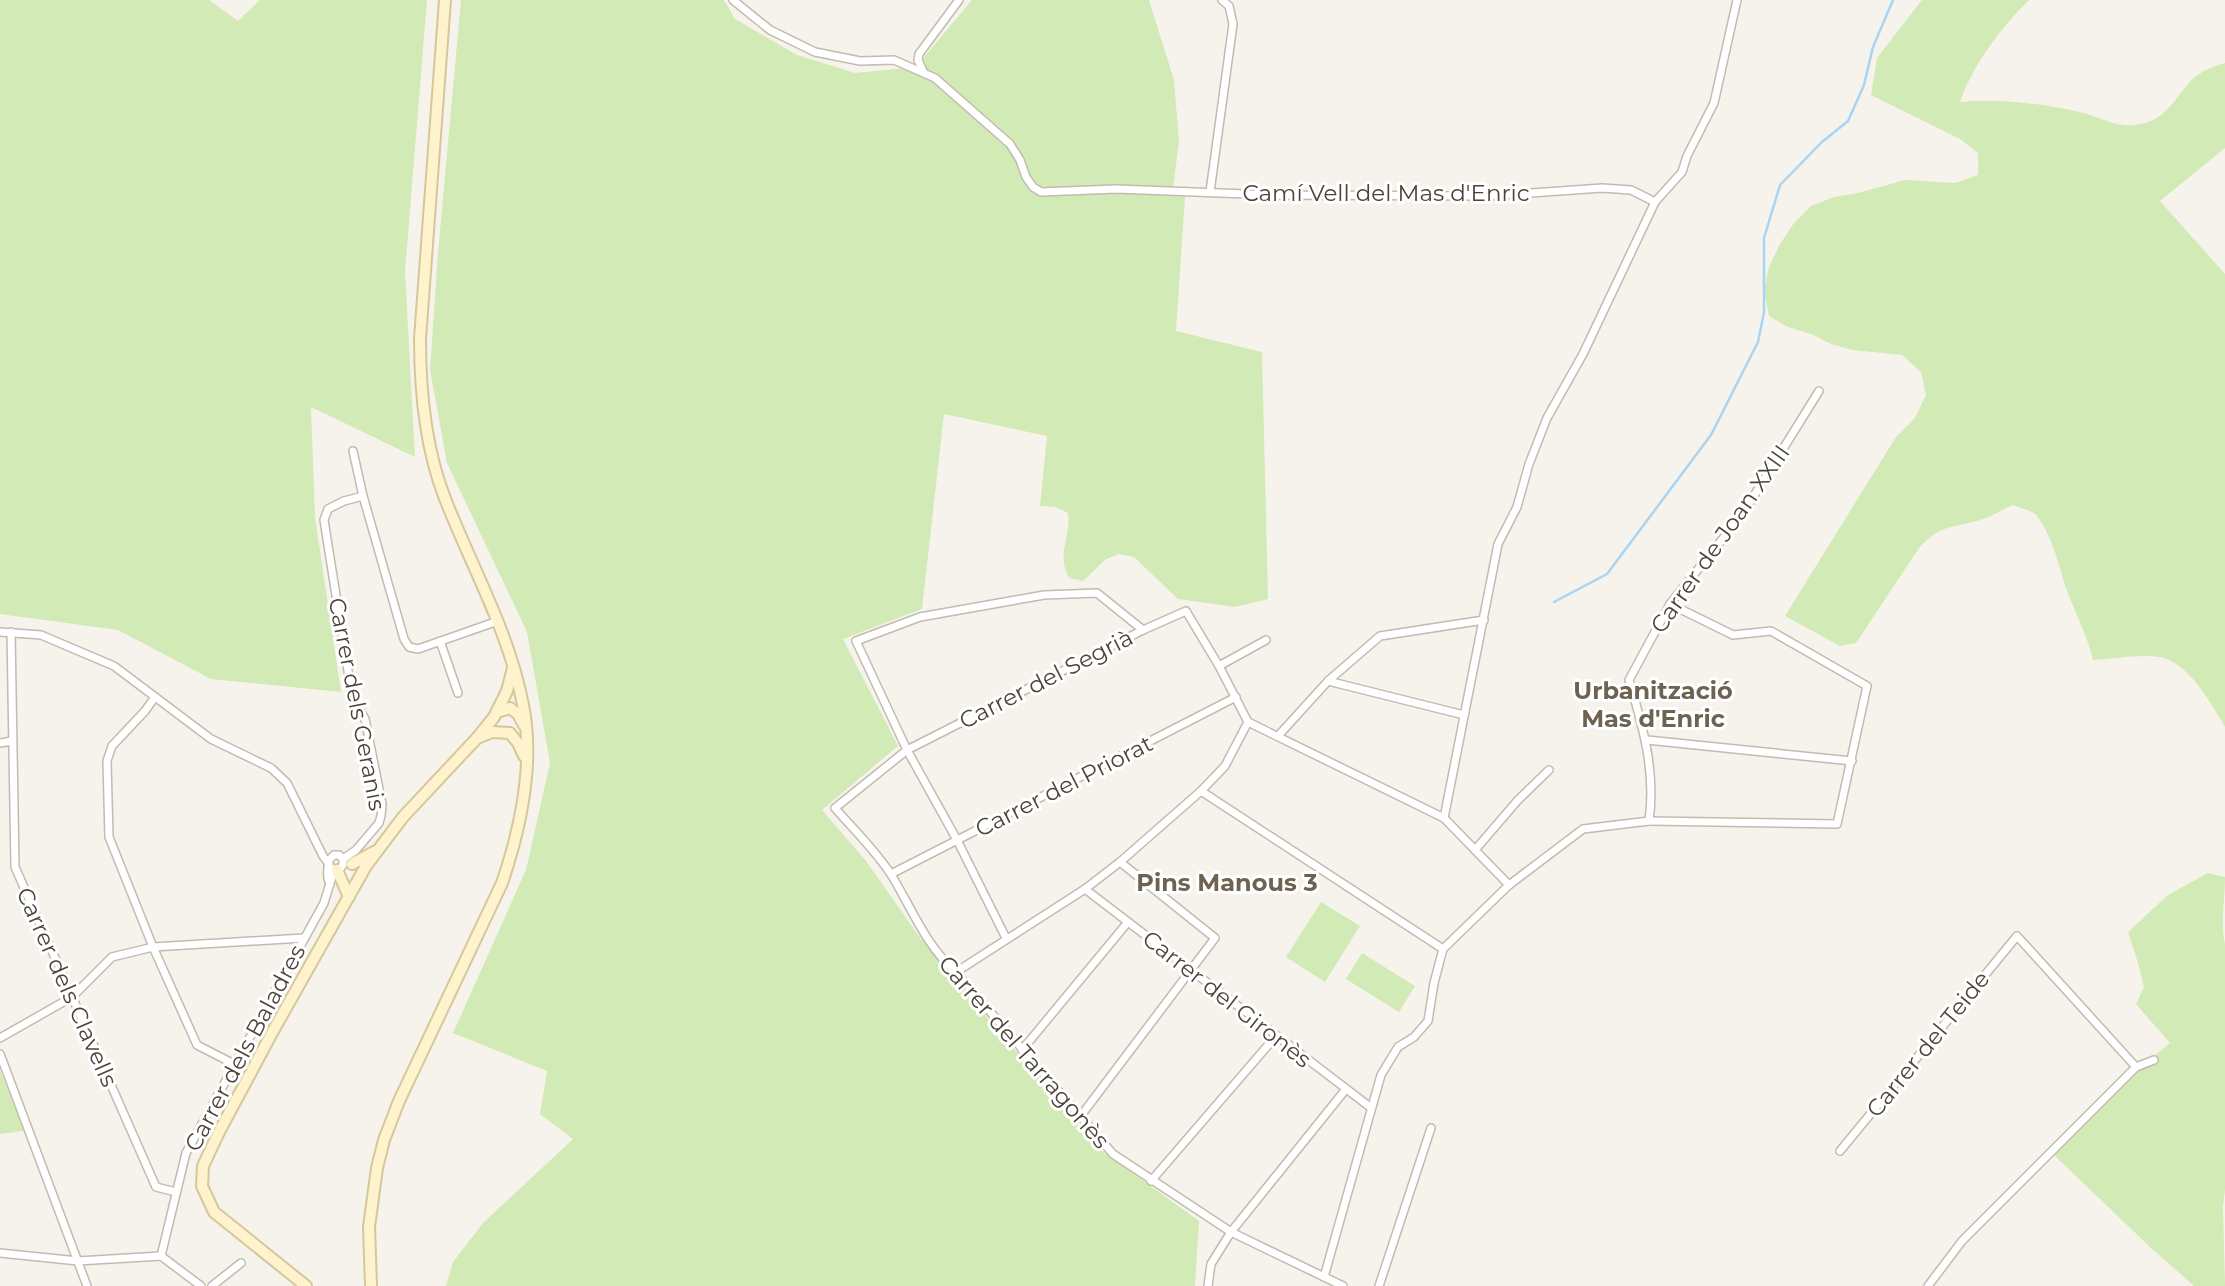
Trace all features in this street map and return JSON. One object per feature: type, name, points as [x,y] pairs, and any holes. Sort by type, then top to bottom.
[{"type":"main road","points":[[371,1286],[371,1201],[384,1140],[399,1101],[502,883],[521,816],[526,762],[526,731],[513,666],[498,621],[443,495],[427,437],[422,393],[420,339],[445,0]]},
{"type":"main road","points":[[306,1286],[214,1212],[202,1186],[203,1166],[219,1132],[360,878],[403,817],[496,714],[507,691],[513,666]]},
{"type":"main road","points":[[496,714],[510,708],[522,712]]},
{"type":"main road","points":[[477,738],[492,732],[505,733],[516,729],[522,712]]},
{"type":"main road","points":[[496,714],[494,723],[518,743],[526,762]]},
{"type":"main road","points":[[338,864],[377,851]]},
{"type":"main road","points":[[338,864],[360,878]]},
{"type":"main road","points":[[338,864],[349,897]]},
{"type":"main road","points":[[361,1286],[369,1261]]},
{"type":"street","name":"Camí Vell del Mas d'Enric","points":[[733,0],[771,30],[815,52],[860,61],[894,60],[923,71],[956,95],[1010,145],[1020,160],[1026,177],[1033,187],[1041,192],[1116,189],[1488,196],[1602,188],[1631,190],[1655,202]]},
{"type":"street","points":[[923,71],[918,60],[919,54],[959,0]]},
{"type":"street","points":[[1210,192],[1233,24],[1228,6],[1222,0]]},
{"type":"street","points":[[1444,818],[1498,544],[1517,507],[1529,464],[1547,418],[1583,354],[1655,202],[1682,172],[1687,156],[1714,103],[1737,0]]},
{"type":"street","name":"Carrer de Joan XXIII","points":[[1649,821],[1652,804],[1647,740],[1629,680],[1670,604],[1742,515],[1819,391]]},
{"type":"street","points":[[353,451],[363,496],[404,639],[409,647],[418,649],[498,621]]},
{"type":"street","name":"Carrer dels Geranis","points":[[338,864],[351,856],[379,823],[382,804],[365,719],[352,696],[324,520],[328,509],[363,496]]},
{"type":"street","points":[[1006,938],[957,840],[907,750],[856,641],[920,617],[1044,595],[1097,593],[1143,630]]},
{"type":"street","points":[[1324,1277],[1370,1107],[1381,1076],[1398,1047],[1414,1037],[1428,1021],[1443,949],[1509,885],[1583,829],[1649,821],[1837,824],[1867,686],[1771,631],[1733,635],[1670,604]]},
{"type":"street","name":"Carrer del Segrià","points":[[907,750],[1143,630],[1186,611],[1219,666]]},
{"type":"street","points":[[1278,736],[1328,681],[1380,636],[1484,620]]},
{"type":"street","points":[[0,632],[41,635],[114,666],[211,739],[271,768],[287,782],[319,847],[338,864]]},
{"type":"street","name":"Carrer dels Clavells","points":[[11,632],[15,867],[156,1187],[176,1192]]},
{"type":"street","points":[[1266,640],[1219,666],[1248,722],[1444,818],[1509,885]]},
{"type":"street","points":[[440,641],[458,693]]},
{"type":"street","points":[[1328,681],[1464,715]]},
{"type":"street","points":[[155,697],[112,746],[107,761],[108,837],[197,1045],[234,1064]]},
{"type":"street","name":"Carrer del Priorat","points":[[891,874],[1237,697]]},
{"type":"street","points":[[956,972],[1085,889],[1120,862],[1225,766],[1248,722]]},
{"type":"street","points":[[1647,740],[1852,761]]},
{"type":"street","points":[[0,743],[12,741]]},
{"type":"street","name":"Carrer del Tarragonès","points":[[907,750],[835,808],[891,874],[918,924],[942,960],[956,972],[1113,1154],[1231,1231],[1343,1286]]},
{"type":"street","points":[[1475,850],[1518,800],[1549,770]]},
{"type":"street","points":[[1201,790],[1443,949]]},
{"type":"street","points":[[1080,1117],[1214,938],[1120,862]]},
{"type":"street","name":"Carrer dels Baladres","points":[[161,1256],[186,1153],[324,903],[330,884],[327,873],[338,864]]},
{"type":"street","name":"Carrer del Gironès","points":[[1085,889],[1370,1107]]},
{"type":"street","points":[[1022,1050],[1128,922]]},
{"type":"street","name":"Carrer del Teide","points":[[1840,1151],[2017,936],[2136,1067]]},
{"type":"street","points":[[0,1038],[72,997],[112,957],[153,947],[304,938]]},
{"type":"street","points":[[1151,1181],[1276,1036]]},
{"type":"street","points":[[0,1054],[87,1286]]},
{"type":"street","points":[[1928,1286],[1962,1241],[2136,1067],[2154,1060]]},
{"type":"street","points":[[1208,1286],[1210,1264],[1231,1231],[1346,1089]]},
{"type":"street","points":[[1379,1286],[1431,1128]]},
{"type":"street","points":[[0,1253],[78,1261],[161,1256],[201,1286]]},
{"type":"street","points":[[212,1286],[241,1263]]},
{"type":"green space","points":[[0,0],[209,0],[238,21],[260,0],[427,0],[405,272],[415,457],[311,407],[315,517],[341,692],[211,679],[118,630],[0,614]]},
{"type":"green space","points":[[461,0],[724,0],[735,19],[797,55],[855,73],[916,67],[972,0],[1149,0],[1174,80],[1179,141],[1172,196],[1185,197],[1176,331],[1262,352],[1268,599],[1235,607],[1178,599],[1134,557],[1119,554],[1106,559],[1083,581],[1069,578],[1064,561],[1068,513],[1055,507],[1040,506],[1047,436],[944,414],[922,609],[843,639],[898,746],[822,810],[866,861],[921,939],[1098,1148],[1199,1221],[1195,1286],[446,1286],[453,1262],[483,1223],[573,1139],[540,1114],[547,1071],[453,1033],[526,870],[550,763],[527,632],[447,463],[430,370]]},
{"type":"green space","points":[[1922,0],[2029,0],[1989,47],[1960,102],[2005,101],[2054,107],[2115,124],[2135,125],[2160,116],[2196,76],[2225,63],[2225,148],[2160,201],[2225,274],[2225,727],[2198,685],[2170,660],[2143,656],[2093,660],[2043,524],[2035,514],[2013,505],[1987,518],[1942,530],[1927,540],[1856,643],[1840,646],[1785,616],[1896,437],[1915,418],[1926,395],[1921,372],[1902,355],[1853,350],[1831,344],[1788,327],[1769,316],[1764,291],[1769,267],[1794,223],[1811,206],[1834,197],[1905,180],[1955,183],[1978,175],[1978,153],[1960,139],[1871,95],[1877,58]]},
{"type":"green space","points":[[2208,873],[2225,877],[2225,1286],[2194,1286],[2054,1155],[2140,1068],[2170,1043],[2136,1004],[2144,987],[2128,932],[2168,895]]},
{"type":"green space","points":[[1321,902],[1360,926],[1325,982],[1286,957]]},
{"type":"green space","points":[[1362,953],[1415,986],[1399,1012],[1346,979]]},
{"type":"green space","points":[[0,1070],[24,1131],[0,1134]]},
{"type":"waterway","points":[[1554,602],[1607,574],[1711,435],[1758,342],[1764,312],[1764,238],[1780,185],[1822,142],[1848,121],[1864,85],[1873,47],[1893,0]]},
{"type":"district","name":"Urbanització Mas d'Enric","points":[[1653,705]]},
{"type":"district","name":"Pins Manous 3","points":[[1227,883]]}]
